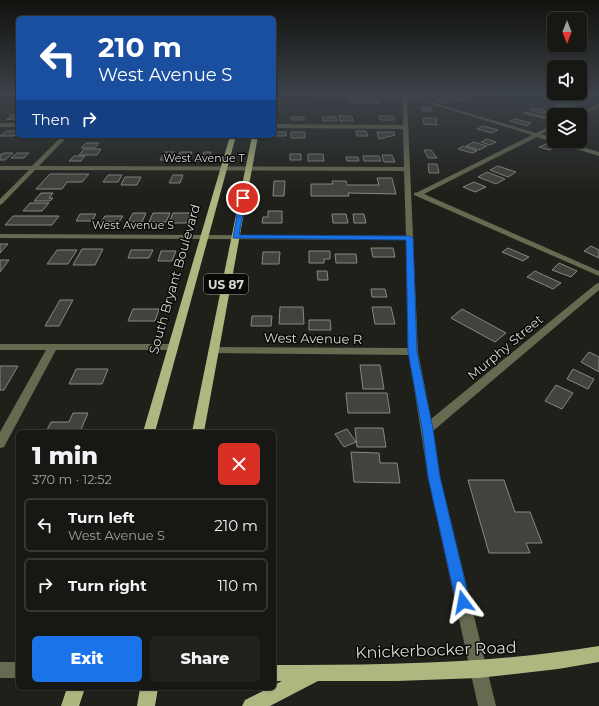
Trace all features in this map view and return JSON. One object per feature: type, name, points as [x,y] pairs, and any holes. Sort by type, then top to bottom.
[{"type":"main road","name":"South Bryant Boulevard","points":[[150,430],[232,138]]},
{"type":"main road","name":"US 87","points":[[198,430],[255,138]]},
{"type":"main road","name":"Knickerbocker Road","points":[[276,673],[424,673],[479,671],[562,661],[599,654]]},
{"type":"main road","points":[[251,706],[316,673]]},
{"type":"main road","points":[[70,706],[75,690]]},
{"type":"main road","points":[[146,706],[149,690]]},
{"type":"street","points":[[406,128],[413,352],[428,429],[434,477],[486,706]]},
{"type":"street","points":[[513,128],[599,154]]},
{"type":"street","points":[[419,194],[547,129]]},
{"type":"street","points":[[0,203],[63,138]]},
{"type":"street","name":"West Avenue T","points":[[0,168],[407,169]]},
{"type":"street","points":[[408,194],[419,194],[599,274]]},
{"type":"street","name":"West Avenue S","points":[[0,236],[409,238]]},
{"type":"street","name":"Murphy Street","points":[[428,429],[599,286]]},
{"type":"street","points":[[0,347],[173,347]]},
{"type":"street","points":[[0,443],[53,347]]},
{"type":"street","name":"West Avenue R","points":[[213,350],[413,352]]},
{"type":"street","points":[[0,670],[16,670]]},
{"type":"building","points":[[490,128],[498,130],[492,133],[477,129]]},
{"type":"building","points":[[6,131],[16,131],[16,134],[14,136],[0,136]]},
{"type":"building","points":[[356,131],[366,131],[368,136],[357,136]]},
{"type":"building","points":[[276,132],[286,132],[286,136],[276,136]]},
{"type":"building","points":[[291,132],[305,132],[305,138],[291,138]]},
{"type":"building","points":[[377,132],[394,132],[395,135],[379,139]]},
{"type":"building","points":[[487,139],[496,142],[490,145],[481,142]]},
{"type":"building","points":[[474,142],[487,146],[479,150],[466,146]]},
{"type":"building","points":[[86,143],[99,143],[95,148],[81,148]]},
{"type":"building","points":[[546,144],[547,148],[555,148],[549,150],[539,147]]},
{"type":"building","points":[[463,146],[477,151],[472,153],[458,149]]},
{"type":"building","points":[[84,149],[101,149],[97,155],[79,155]]},
{"type":"building","points":[[424,150],[431,150],[437,158],[428,158]]},
{"type":"building","points":[[164,152],[175,152],[171,160],[160,160]]},
{"type":"building","points":[[180,152],[192,152],[189,160],[177,160]]},
{"type":"building","points":[[204,152],[211,152],[208,161],[197,161],[199,155],[203,155]]},
{"type":"building","points":[[4,153],[13,153],[5,160],[0,160],[0,155]]},
{"type":"building","points":[[17,153],[29,153],[24,158],[11,158]]},
{"type":"building","points":[[290,154],[301,154],[301,160],[290,160]]},
{"type":"building","points":[[308,154],[323,154],[324,161],[308,161]]},
{"type":"building","points":[[382,155],[392,155],[395,162],[384,162]]},
{"type":"building","points":[[74,156],[85,156],[81,161],[69,161]]},
{"type":"building","points":[[363,156],[379,156],[381,161],[364,161]]},
{"type":"building","points":[[346,157],[358,157],[359,161],[347,161]]},
{"type":"building","points":[[428,164],[437,164],[439,173],[429,173]]},
{"type":"building","points":[[498,166],[516,172],[508,177],[490,170]]},
{"type":"building","points":[[487,172],[505,179],[496,184],[478,177]]},
{"type":"building","points":[[50,174],[89,174],[82,182],[67,182],[62,189],[36,189]]},
{"type":"building","points":[[108,175],[122,175],[118,182],[103,182]]},
{"type":"building","points":[[173,175],[183,175],[180,183],[169,183]]},
{"type":"building","points":[[125,177],[141,177],[137,185],[121,185]]},
{"type":"building","points":[[377,178],[392,178],[396,194],[348,193],[349,196],[311,196],[311,184],[333,184],[332,181],[346,181],[347,185],[379,185]]},
{"type":"building","points":[[274,181],[285,181],[284,196],[273,196]]},
{"type":"building","points":[[474,182],[486,187],[475,192],[463,187]]},
{"type":"building","points":[[41,193],[53,193],[49,198],[53,198],[50,201],[34,201]]},
{"type":"building","points":[[30,203],[49,203],[42,211],[23,211]]},
{"type":"building","points":[[268,211],[282,211],[282,223],[262,223],[263,217],[268,217]]},
{"type":"building","points":[[133,213],[146,213],[142,222],[128,222]]},
{"type":"building","points":[[153,213],[170,213],[166,222],[149,222]]},
{"type":"building","points":[[173,213],[191,213],[188,223],[169,223]]},
{"type":"building","points":[[80,214],[96,214],[92,221],[76,221]]},
{"type":"building","points":[[332,214],[346,214],[348,223],[333,223]]},
{"type":"building","points":[[353,214],[364,214],[366,223],[354,223]]},
{"type":"building","points":[[13,216],[59,216],[52,225],[5,225]]},
{"type":"building","points":[[105,216],[123,216],[119,222],[101,222]]},
{"type":"building","points":[[0,244],[8,244],[0,253]]},
{"type":"building","points":[[591,246],[599,250],[599,258],[584,251]]},
{"type":"building","points":[[371,248],[393,248],[395,257],[373,257]]},
{"type":"building","points":[[508,248],[529,257],[523,261],[502,252]]},
{"type":"building","points":[[82,249],[103,249],[95,265],[73,265]]},
{"type":"building","points":[[57,250],[77,250],[68,264],[47,264]]},
{"type":"building","points":[[131,250],[153,250],[149,258],[128,258]]},
{"type":"building","points":[[161,251],[176,251],[172,261],[158,261]]},
{"type":"building","points":[[309,251],[330,251],[330,259],[324,259],[324,263],[309,263]]},
{"type":"building","points":[[263,252],[280,252],[279,264],[262,264]]},
{"type":"building","points":[[335,254],[356,254],[357,263],[336,263]]},
{"type":"building","points":[[0,260],[9,260],[0,272]]},
{"type":"building","points":[[559,263],[577,271],[571,277],[552,270]]},
{"type":"building","points":[[317,271],[327,271],[328,280],[318,280]]},
{"type":"building","points":[[535,271],[561,283],[553,289],[527,277]]},
{"type":"building","points":[[371,289],[385,289],[387,297],[372,297]]},
{"type":"building","points":[[60,300],[73,300],[59,326],[45,326]]},
{"type":"building","points":[[280,307],[303,307],[304,324],[279,324]]},
{"type":"building","points":[[372,307],[391,307],[395,324],[375,324]]},
{"type":"building","points":[[133,309],[159,309],[155,321],[128,321]]},
{"type":"building","points":[[462,309],[506,333],[495,342],[451,318]]},
{"type":"building","points":[[252,316],[272,316],[271,326],[251,326]]},
{"type":"building","points":[[309,320],[330,320],[331,330],[309,330]]},
{"type":"building","points":[[589,352],[599,357],[599,372],[581,362]]},
{"type":"building","points":[[360,365],[380,365],[384,389],[363,389]]},
{"type":"building","points":[[0,366],[18,366],[4,390],[0,390]]},
{"type":"building","points":[[76,369],[108,369],[102,384],[69,384]]},
{"type":"building","points":[[573,369],[594,379],[588,389],[567,379]]},
{"type":"building","points":[[556,385],[573,393],[562,409],[545,401]]},
{"type":"building","points":[[346,393],[387,393],[390,413],[348,413]]},
{"type":"building","points":[[73,413],[88,413],[81,430],[47,430],[51,422],[69,422]]},
{"type":"building","points":[[355,428],[383,428],[386,447],[357,447]]},
{"type":"building","points":[[347,429],[356,442],[344,447],[335,434]]},
{"type":"building","points":[[351,452],[379,453],[380,463],[397,463],[400,483],[354,482]]},
{"type":"building","points":[[468,480],[504,480],[515,512],[530,512],[542,543],[526,543],[530,553],[489,553]]},
{"type":"route","points":[[243,198],[236,237],[409,238],[413,352],[428,429],[434,477],[463,602]]}]
